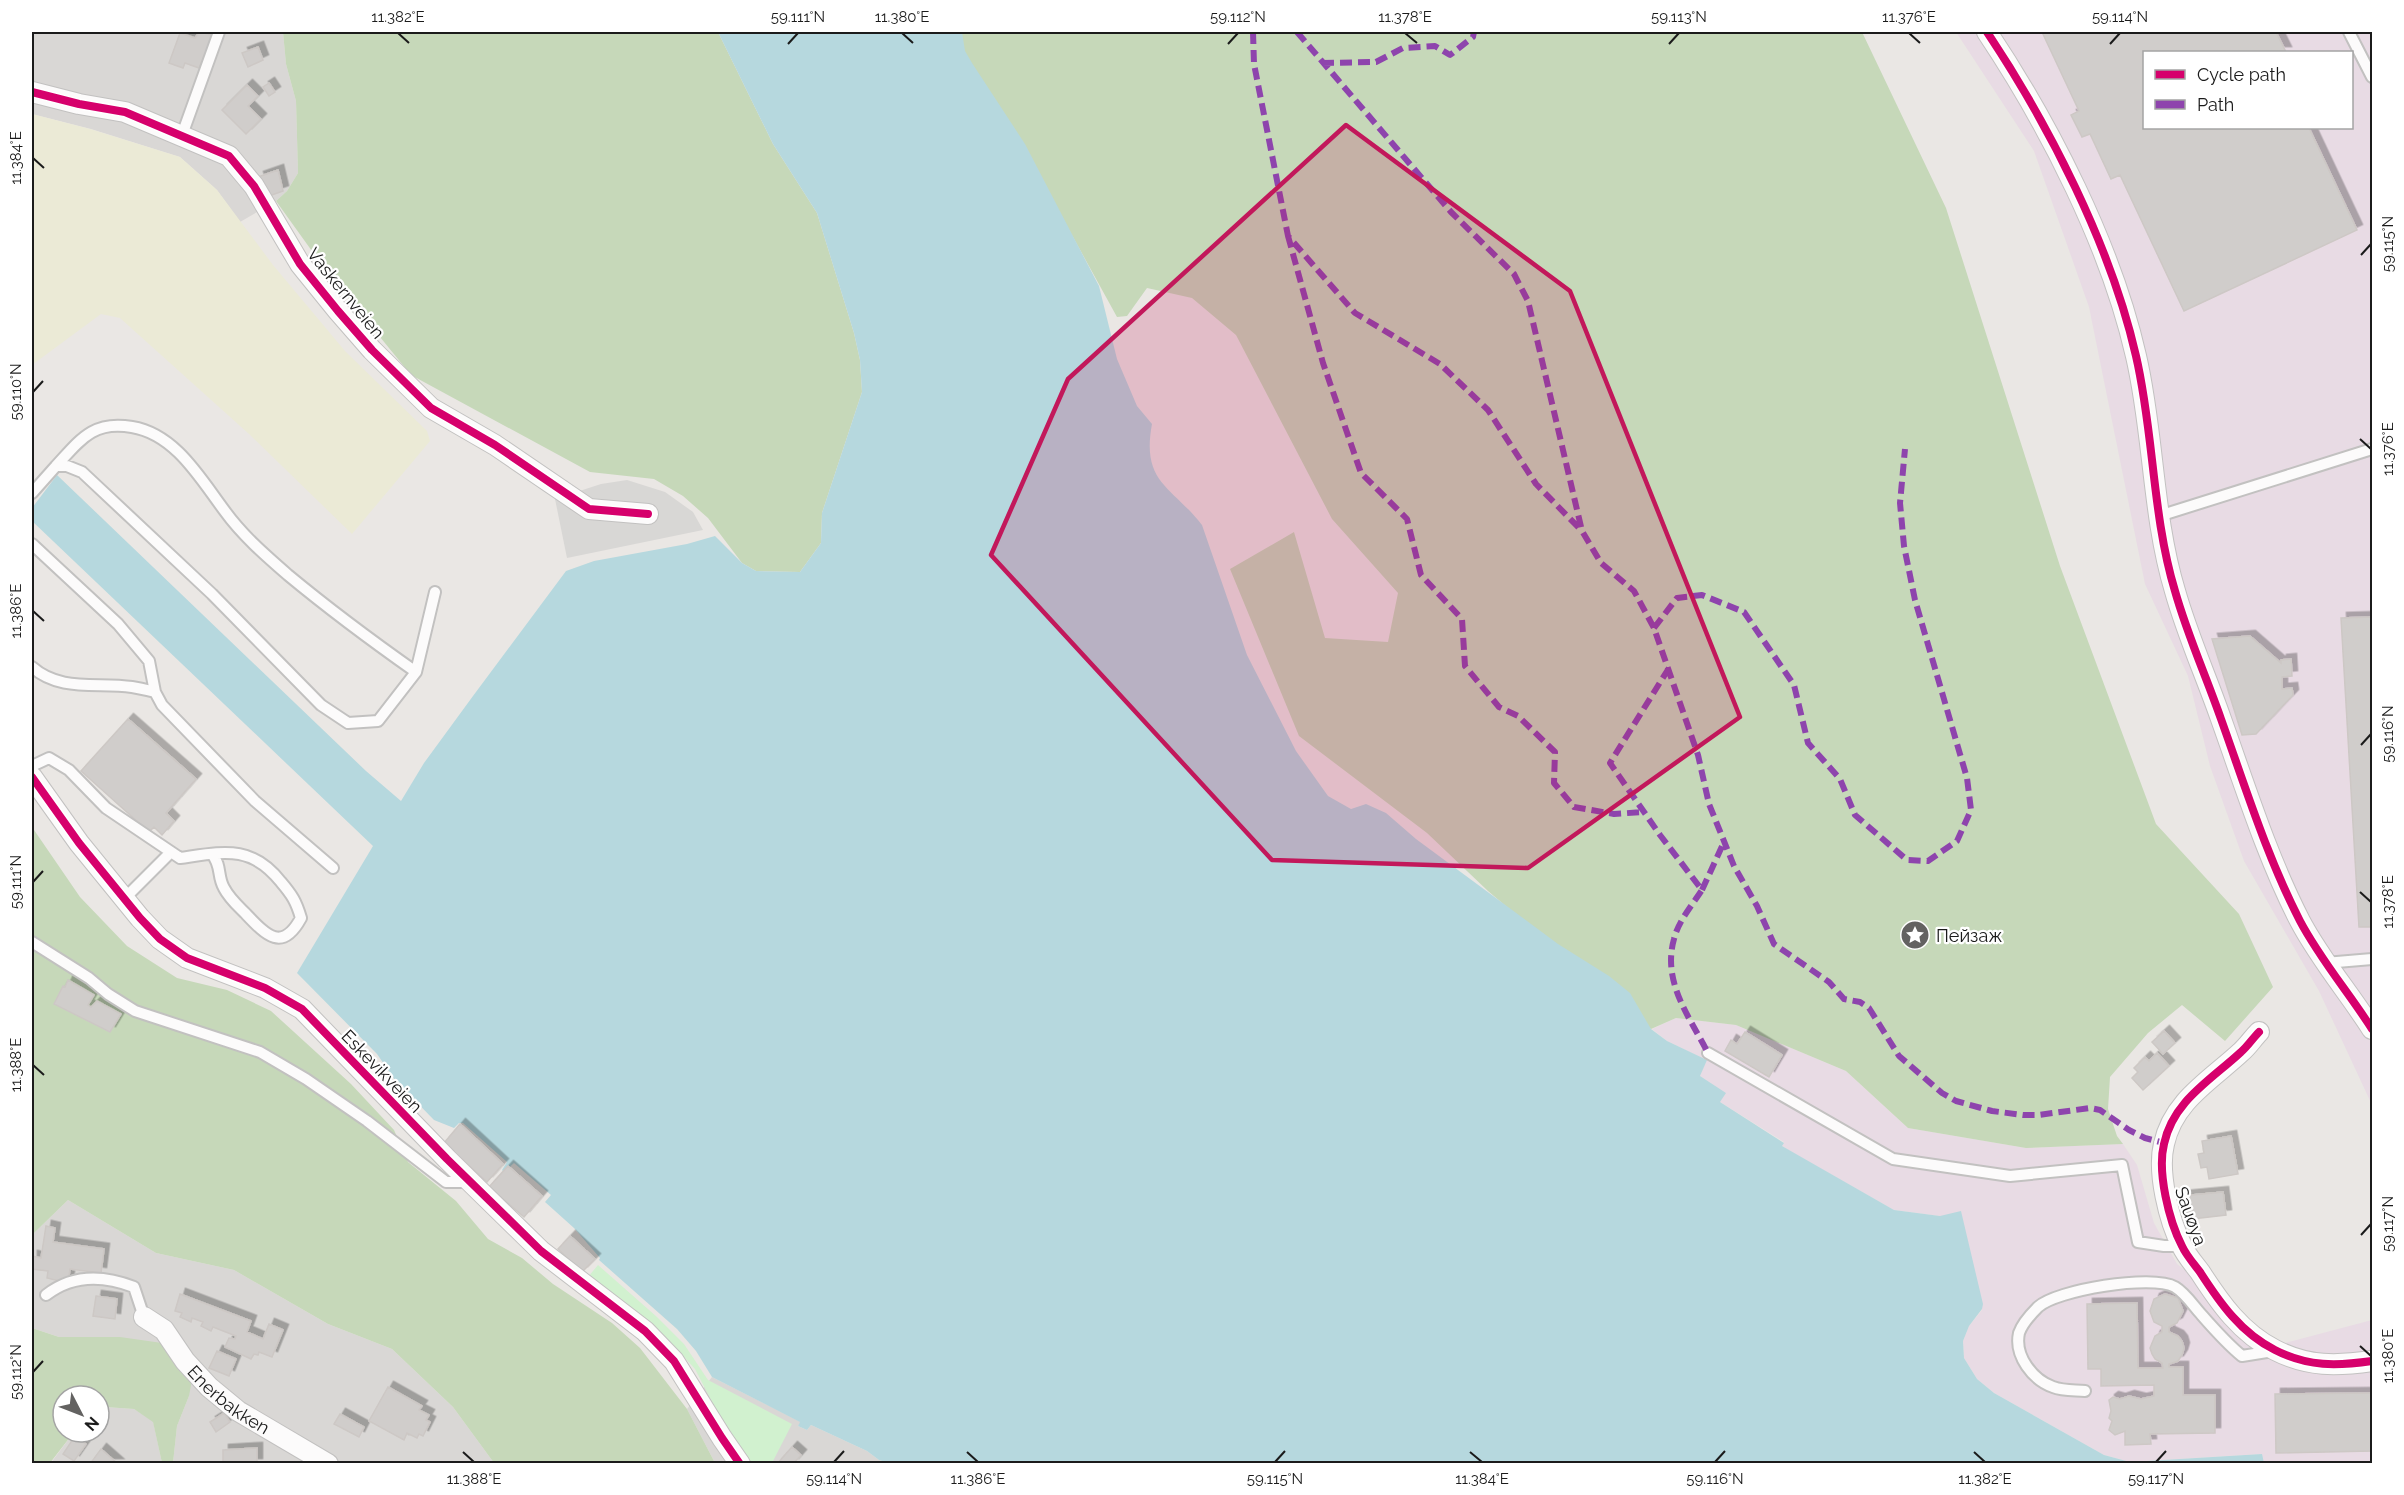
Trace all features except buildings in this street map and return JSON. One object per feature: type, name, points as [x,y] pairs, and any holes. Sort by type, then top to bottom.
[{"type":"street","points":[[1988,32],[2008,62],[2059,157],[2096,234],[2117,291],[2136,354],[2144,393],[2159,516],[2175,591],[2247,790],[2300,921],[2325,963],[2373,1029]]},
{"type":"street","name":"Vaskernveien","points":[[32,92],[124,112],[229,156],[254,186],[300,264],[372,350],[431,408],[495,445],[589,509],[648,514]]},
{"type":"street","name":"Eskevikveien","points":[[32,777],[79,843],[160,939],[187,958],[265,988],[302,1009],[469,1182],[541,1251],[645,1331],[674,1361],[740,1464]]},
{"type":"street","name":"Sauøya","points":[[2259,1032],[2242,1052],[2213,1074],[2187,1100],[2172,1120],[2166,1136],[2161,1165],[2162,1175],[2165,1196],[2181,1246],[2224,1307],[2252,1335],[2276,1351],[2302,1360],[2332,1366],[2373,1361]]},
{"type":"street","name":"Enerbakken","points":[[144,1317],[164,1330],[185,1361],[209,1387],[238,1411],[328,1464]]},
{"type":"lane","points":[[182,135],[219,32]]},
{"type":"lane","points":[[2349,32],[2373,77]]},
{"type":"lane","points":[[32,493],[87,433],[107,425],[133,427],[163,438],[201,476],[225,512],[256,547],[356,629],[416,672]]},
{"type":"lane","points":[[2159,516],[2373,449]]},
{"type":"lane","points":[[56,466],[67,466],[82,472],[212,594],[321,705],[348,723],[378,720],[416,672],[435,592]]},
{"type":"lane","points":[[32,544],[118,624],[149,661],[155,692],[162,705],[255,801],[333,868]]},
{"type":"lane","points":[[32,667],[38,673],[71,685],[130,687],[155,692]]},
{"type":"lane","points":[[32,766],[50,758],[69,770],[106,808],[180,858],[212,854],[236,853],[255,857],[271,869],[296,900],[301,918],[294,930],[285,937],[277,939],[256,925],[223,887],[218,861],[212,854]]},
{"type":"lane","points":[[124,899],[171,852]]},
{"type":"lane","points":[[32,942],[89,978],[108,994],[135,1011],[260,1052],[306,1079],[358,1115],[446,1182],[469,1182]]},
{"type":"lane","points":[[2325,963],[2373,959]]},
{"type":"lane","points":[[1708,1053],[1893,1159],[2010,1176],[2122,1165],[2138,1242],[2181,1246]]},
{"type":"lane","points":[[46,1295],[56,1287],[86,1277],[115,1279],[134,1287],[144,1317]]},
{"type":"lane","points":[[2085,1391],[2053,1387],[2034,1375],[2024,1363],[2019,1346],[2019,1333],[2039,1305],[2056,1297],[2127,1282],[2146,1281],[2166,1284],[2184,1294],[2226,1343],[2242,1356],[2276,1351]]},
{"type":"highlighted area","points":[[1346,125],[1570,291],[1740,717],[1528,868],[1272,860],[991,555],[1068,379]]},
{"type":"shaded area","points":[[32,32],[283,32],[286,64],[296,101],[298,173],[287,191],[276,201],[240,222],[217,190],[180,157],[91,129],[32,114]]},
{"type":"shaded area","points":[[1956,32],[2372,32],[2372,1105],[2319,991],[2244,861],[2210,766],[2188,676],[2145,584],[2089,307],[2034,151]]},
{"type":"shaded area","points":[[627,480],[665,492],[693,512],[703,530],[567,558],[555,499],[601,484]]},
{"type":"shaded area","points":[[1676,1018],[1736,1025],[1846,1071],[1908,1128],[2026,1148],[2123,1144],[2137,1165],[2154,1223],[2177,1264],[2281,1344],[2372,1320],[2372,1463],[2264,1463],[2261,1454],[2130,1462],[2104,1455],[1994,1393],[1977,1379],[1964,1358],[1963,1341],[1969,1326],[1982,1310],[1940,1216],[1894,1210],[1798,1156],[1782,1146],[1784,1142],[1720,1102],[1725,1093],[1700,1076],[1706,1060],[1667,1041],[1652,1029]]},
{"type":"shaded area","points":[[68,1200],[156,1253],[234,1270],[328,1324],[392,1349],[453,1407],[494,1463],[173,1463],[177,1426],[189,1396],[120,1337],[59,1337],[32,1328],[32,1235]]},
{"type":"shaded area","points":[[712,1377],[801,1422],[798,1426],[807,1430],[811,1425],[867,1451],[879,1460],[892,1463],[715,1463],[687,1409]]},
{"type":"shaded area","points":[[111,1407],[134,1409],[153,1421],[162,1463],[50,1464],[65,1444],[111,1444]]},
{"type":"green space","points":[[283,32],[718,32],[773,144],[817,213],[854,333],[860,360],[862,392],[822,513],[821,543],[800,572],[756,571],[742,563],[708,518],[683,496],[654,479],[590,472],[411,375],[327,272],[276,201],[287,191],[298,173],[296,101],[286,64]]},
{"type":"green space","points":[[935,32],[1862,32],[1946,208],[2060,566],[2156,824],[2239,914],[2273,987],[2225,1041],[2182,1005],[2148,1033],[2110,1077],[2108,1109],[2117,1136],[2123,1144],[2026,1148],[1908,1128],[1846,1071],[1736,1025],[1676,1018],[1651,1029],[1488,891],[1427,833],[1299,736],[1230,569],[1294,532],[1325,638],[1388,642],[1398,593],[1332,519],[1236,335],[1192,298],[1147,288],[1127,316],[1117,317],[1008,119],[932,67]]},
{"type":"green space","points":[[32,114],[180,157],[217,190],[273,265],[345,351],[427,431],[430,441],[352,534],[249,434],[120,318],[101,314],[32,365]]},
{"type":"green space","points":[[32,827],[80,897],[127,946],[177,978],[227,990],[271,1011],[351,1084],[394,1130],[408,1162],[456,1201],[488,1239],[522,1258],[553,1284],[612,1323],[640,1348],[687,1409],[715,1463],[494,1463],[453,1407],[392,1349],[328,1324],[234,1270],[156,1253],[68,1200],[32,1235]]},
{"type":"green space","points":[[598,1265],[684,1344],[708,1380],[792,1424],[772,1463],[750,1463],[726,1429],[695,1369],[646,1321],[588,1277]]},
{"type":"green space","points":[[32,1328],[59,1337],[120,1337],[162,1343],[192,1380],[189,1396],[177,1426],[173,1463],[162,1463],[153,1422],[134,1409],[111,1407],[111,1384],[51,1384],[51,1444],[65,1444],[50,1463],[32,1464]]},
{"type":"water","points":[[718,32],[962,32],[965,51],[1025,144],[1099,286],[1117,359],[1137,406],[1152,424],[1150,444],[1155,472],[1202,525],[1247,655],[1296,751],[1328,796],[1351,809],[1366,804],[1386,813],[1416,839],[1558,944],[1609,976],[1630,993],[1651,1029],[1667,1041],[1707,1060],[1700,1076],[1726,1093],[1720,1102],[1784,1143],[1782,1146],[1894,1210],[1940,1216],[1961,1211],[1983,1304],[1982,1309],[1969,1326],[1963,1341],[1964,1358],[1977,1379],[1994,1393],[2104,1455],[2130,1462],[2262,1454],[2264,1463],[892,1464],[879,1460],[867,1451],[811,1425],[807,1430],[798,1426],[800,1422],[712,1377],[696,1351],[677,1329],[599,1260],[600,1258],[574,1228],[545,1202],[551,1195],[514,1163],[504,1172],[502,1170],[507,1162],[463,1123],[459,1123],[454,1128],[434,1120],[395,1080],[377,1054],[297,973],[373,846],[32,521],[32,508],[57,475],[366,771],[401,801],[424,763],[566,571],[594,561],[687,544],[715,536],[742,563],[756,571],[800,572],[821,543],[822,513],[862,392],[860,360],[854,333],[817,213],[773,144]]},
{"type":"marked path","points":[[1253,32],[1254,64],[1288,236],[1355,313],[1440,364],[1488,410],[1536,484],[1582,531]]},
{"type":"marked path","points":[[1297,32],[1451,212],[1514,274],[1528,301],[1582,531],[1601,563],[1634,591],[1654,628],[1698,755],[1709,804],[1734,866],[1757,906],[1774,944],[1829,982],[1844,999],[1860,1002],[1869,1008],[1899,1056],[1942,1093],[1956,1101],[1992,1111],[2023,1115],[2090,1108],[2100,1110],[2129,1130],[2145,1138],[2164,1143]]},
{"type":"marked path","points":[[1322,63],[1376,62],[1403,48],[1435,46],[1450,55],[1473,37],[1474,32]]},
{"type":"marked path","points":[[1288,236],[1323,363],[1361,473],[1407,519],[1421,575],[1462,619],[1465,666],[1499,707],[1518,716],[1555,752],[1554,783],[1574,807],[1614,814],[1644,812]]},
{"type":"marked path","points":[[1654,628],[1677,598],[1702,595],[1744,612],[1794,685],[1808,743],[1840,779],[1855,815],[1907,860],[1928,861],[1957,841],[1971,810],[1967,778],[1915,600],[1904,546],[1900,503],[1905,449]]},
{"type":"marked path","points":[[1669,668],[1610,763],[1702,890],[1679,926],[1671,955],[1674,984],[1679,998],[1708,1053]]},
{"type":"marked path","points":[[1702,890],[1724,842]]},
{"type":"cycle path","points":[[1987,32],[2055,146],[2111,272],[2125,314],[2142,385],[2167,562],[2191,639],[2267,847],[2288,897],[2308,935],[2372,1029]]},
{"type":"cycle path","points":[[32,92],[79,104],[125,112],[229,156],[254,186],[300,264],[372,350],[431,408],[495,445],[589,509],[648,514]]},
{"type":"cycle path","points":[[32,777],[79,843],[160,939],[187,958],[265,988],[302,1009],[447,1159],[541,1251],[645,1331],[674,1361],[740,1464]]},
{"type":"cycle path","points":[[2259,1032],[2244,1050],[2184,1103],[2169,1129],[2162,1155],[2163,1182],[2177,1236],[2215,1295],[2232,1316],[2263,1343],[2287,1356],[2323,1364],[2372,1361]]},
{"type":"place","name":"Пейзаж","points":[[1915,935]]}]
